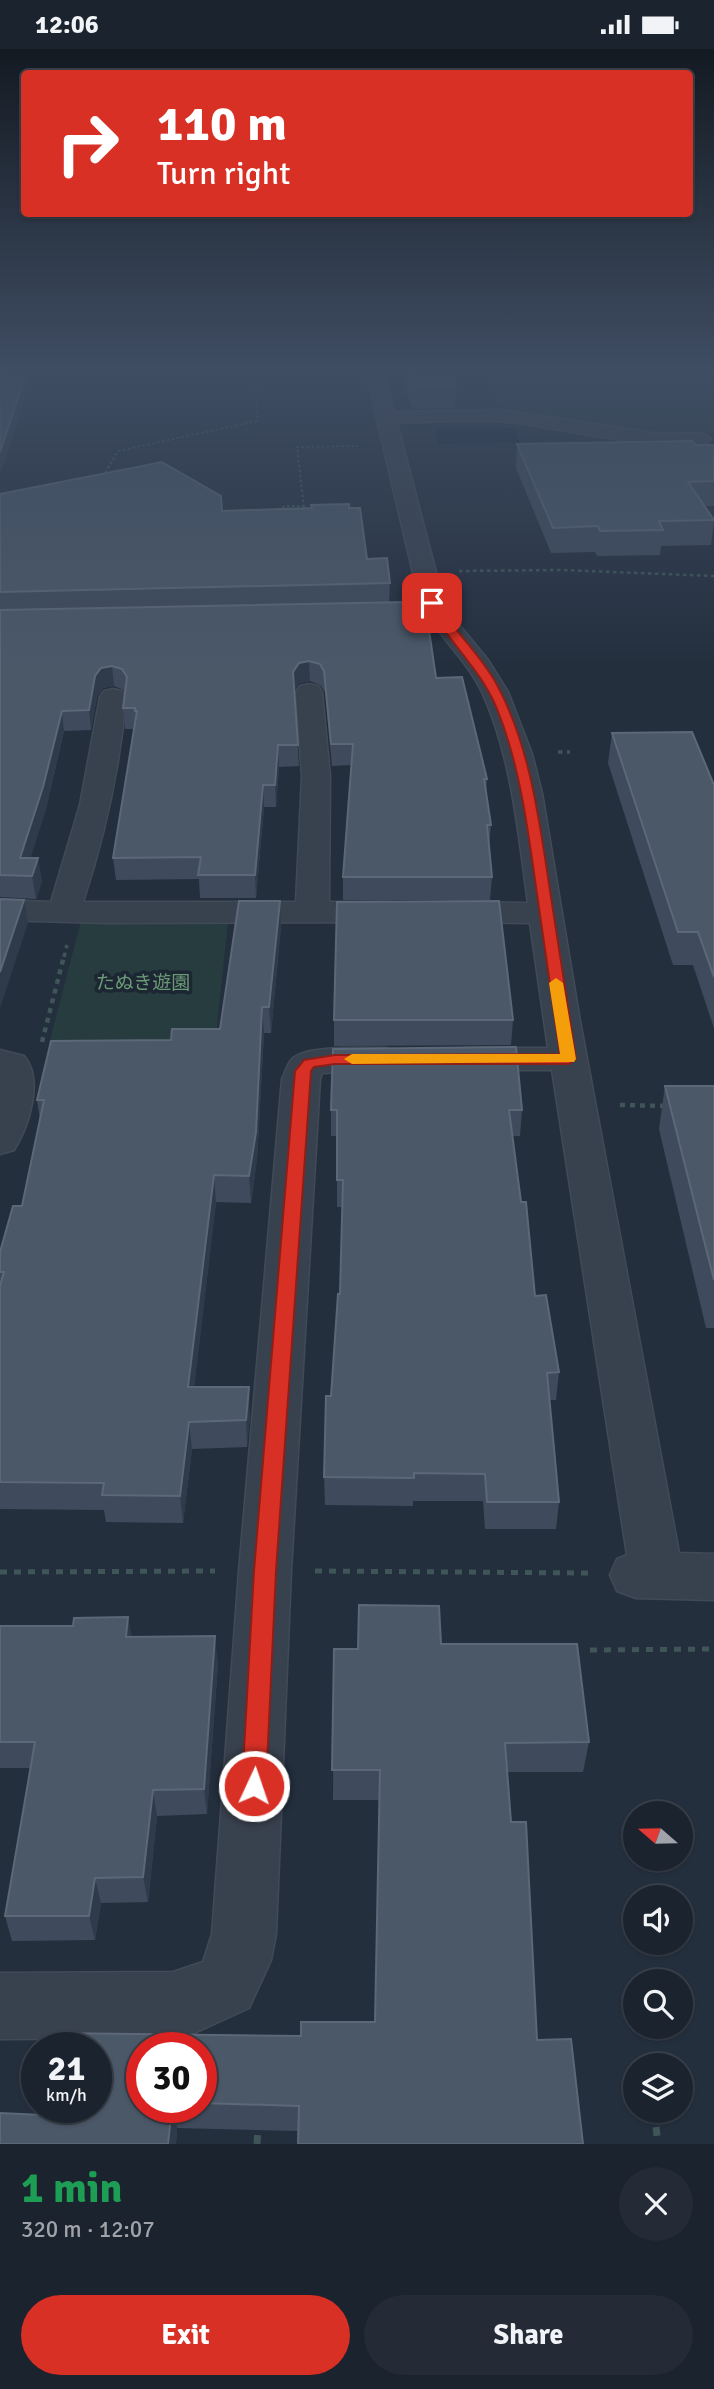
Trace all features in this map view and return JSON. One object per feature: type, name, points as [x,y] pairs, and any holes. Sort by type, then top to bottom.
[{"type":"street","points":[[399,470],[423,571],[425,612],[486,676],[503,710],[527,793],[646,1575],[714,1577]]},
{"type":"street","points":[[309,692],[316,762],[312,914]]},
{"type":"street","points":[[64,911],[99,794],[113,697]]},
{"type":"street","points":[[0,910],[312,914],[545,913]]},
{"type":"street","points":[[0,2006],[173,2005],[212,1993],[226,1985],[239,1960],[248,1887],[265,1571],[303,1071],[309,1063],[335,1059],[569,1059]]},
{"type":"street","points":[[0,1061],[10,1063],[15,1069],[15,1082],[0,1141]]},
{"type":"path","points":[[107,470],[105,473],[109,479]]},
{"type":"path","points":[[300,470],[304,506],[302,511]]},
{"type":"path","points":[[275,510],[285,506],[304,506]]},
{"type":"path","points":[[423,571],[574,570],[714,576]]},
{"type":"path","points":[[41,1045],[74,921],[64,911]]},
{"type":"path","points":[[614,1105],[677,1106]]},
{"type":"path","points":[[590,1650],[714,1649]]},
{"type":"path","points":[[257,2144],[258,2118]]},
{"type":"path","points":[[656,2127],[658,2144]]},
{"type":"green space","name":"たぬき遊園","points":[[81,921],[228,922],[215,1045],[49,1044]]},
{"type":"building","points":[[123,470],[175,470],[221,496],[222,511],[349,504],[349,508],[360,508],[367,559],[387,558],[390,583],[0,592],[0,494]]},
{"type":"building","points":[[528,470],[714,470],[714,481],[688,482],[714,520],[659,521],[663,530],[600,531],[598,526],[553,528]]},
{"type":"building","points":[[408,602],[415,630],[429,630],[436,678],[462,677],[487,779],[484,779],[491,825],[487,825],[492,877],[343,877],[353,744],[331,744],[324,671],[320,664],[309,661],[299,663],[293,672],[298,745],[278,745],[275,785],[263,785],[255,875],[198,875],[201,857],[113,858],[137,711],[135,708],[123,708],[127,677],[122,669],[112,666],[101,668],[95,676],[89,710],[62,711],[43,787],[20,858],[38,858],[32,876],[0,875],[0,610]]},
{"type":"building","points":[[692,732],[714,785],[714,977],[698,932],[678,932],[612,733]]},
{"type":"building","points":[[0,899],[24,900],[0,972]]},
{"type":"building","points":[[239,901],[280,901],[269,1007],[262,1007],[256,1132],[249,1176],[214,1175],[188,1387],[249,1387],[246,1420],[189,1422],[180,1496],[102,1495],[104,1483],[0,1482],[0,1286],[4,1272],[0,1272],[0,1252],[13,1206],[22,1206],[44,1100],[37,1100],[51,1041],[171,1040],[172,1029],[220,1029]]},
{"type":"building","points":[[499,901],[513,1020],[334,1020],[337,902]]},
{"type":"building","points":[[516,1047],[522,1110],[509,1110],[521,1202],[526,1202],[535,1296],[546,1295],[559,1372],[547,1373],[559,1502],[487,1502],[485,1474],[414,1473],[414,1478],[324,1477],[326,1396],[331,1396],[340,1294],[343,1180],[337,1180],[337,1110],[331,1110],[333,1049]]},
{"type":"building","points":[[665,1086],[714,1086],[714,1280]]},
{"type":"building","points":[[359,1605],[439,1606],[441,1644],[577,1644],[589,1742],[505,1743],[511,1822],[526,1822],[537,2040],[571,2039],[583,2144],[298,2144],[299,2106],[217,2103],[217,2035],[301,2036],[301,2022],[375,2022],[380,1770],[332,1770],[334,1649],[358,1649]]},
{"type":"building","points":[[128,1617],[126,1637],[215,1636],[204,1789],[153,1790],[143,1877],[95,1878],[89,1916],[5,1916],[35,1742],[0,1742],[0,1626],[73,1626],[74,1618]]},
{"type":"building","points":[[112,2034],[126,2034],[126,2123],[170,2123],[168,2144],[0,2144],[0,2113],[21,2114],[21,2123],[112,2123]]},
{"type":"slow traffic","points":[[352,1059],[569,1059],[556,983]]},
{"type":"route","points":[[254,1786],[265,1571],[303,1071],[309,1063],[335,1059],[569,1059],[534,832],[517,754],[503,710],[490,681],[440,618],[432,603]]}]
